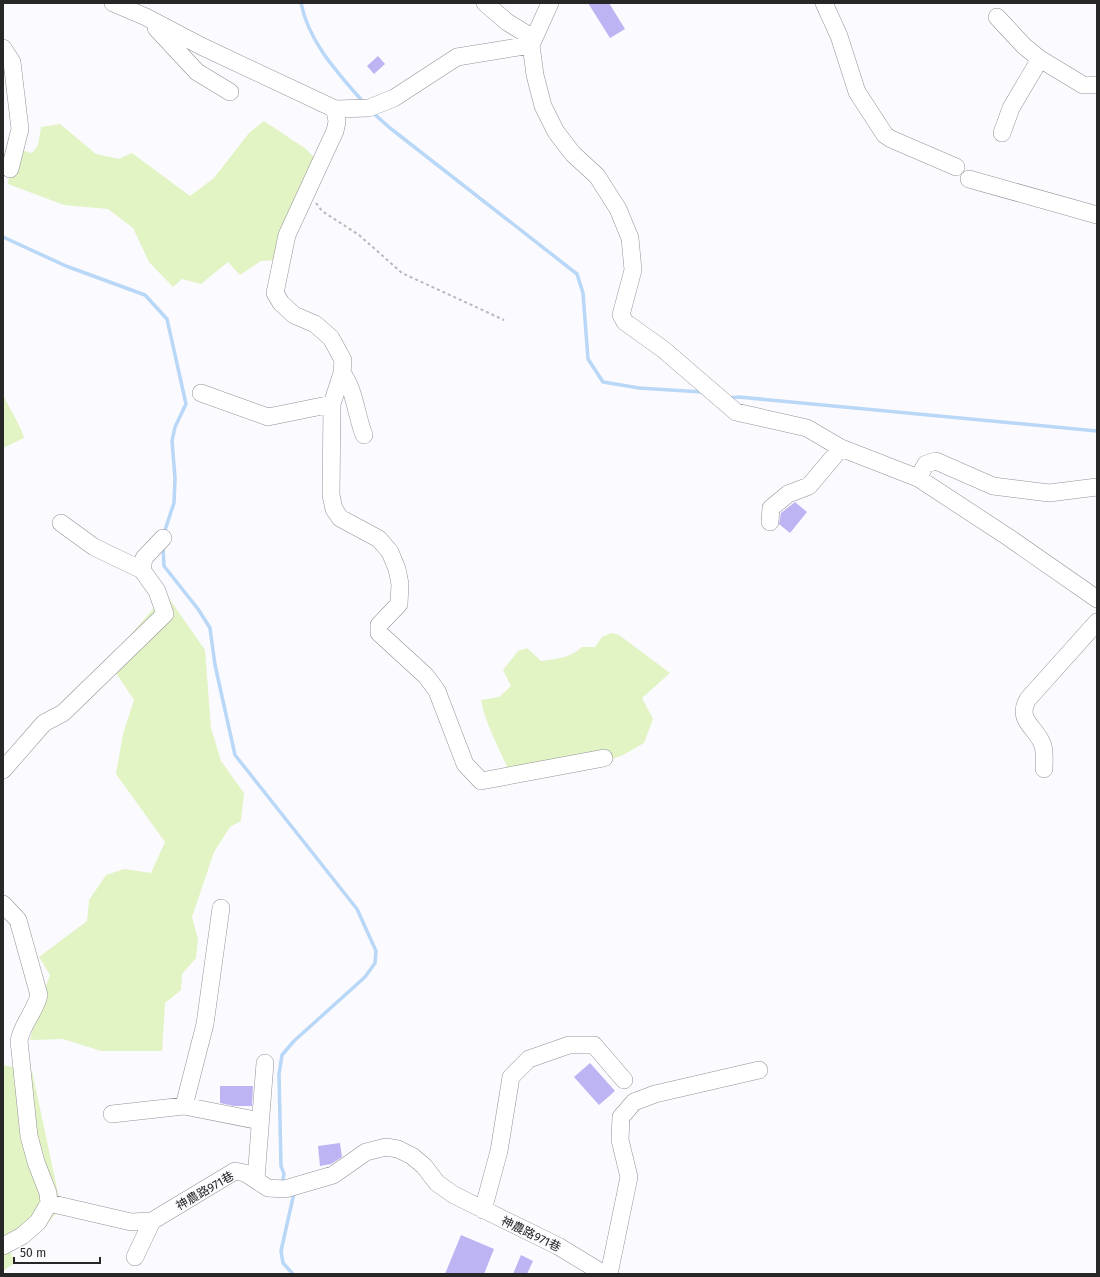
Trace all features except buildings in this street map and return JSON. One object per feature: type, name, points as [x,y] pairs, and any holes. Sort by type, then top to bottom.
[{"type":"street","points":[[114,3],[146,17],[201,46],[335,109],[369,108],[394,98],[457,57],[532,41]]},
{"type":"street","points":[[485,3],[532,41]]},
{"type":"street","points":[[550,3],[532,41],[535,75],[543,106],[556,132],[573,154],[597,176],[618,209],[630,238],[633,270],[621,315],[624,322],[664,350],[736,412],[808,428],[841,448],[918,478],[1008,537],[1097,599]]},
{"type":"street","points":[[824,3],[839,36],[857,92],[885,135],[956,167]]},
{"type":"street","points":[[146,17],[197,72],[230,92]]},
{"type":"street","points":[[997,17],[1024,46],[1040,59],[1083,85],[1097,85]]},
{"type":"street","points":[[3,48],[12,62],[20,129],[10,169]]},
{"type":"street","points":[[1002,133],[1011,108],[1040,59]]},
{"type":"street","points":[[335,109],[337,122],[335,131],[287,235],[275,293],[281,303],[294,315],[315,324],[331,338],[343,360],[342,372],[332,404],[331,495],[334,510],[340,518],[379,538],[390,552],[398,574],[400,584],[399,604],[378,625],[379,633],[426,676],[437,690],[465,764],[481,780],[604,758]]},
{"type":"street","points":[[969,179],[1097,215]]},
{"type":"street","points":[[342,372],[349,382],[364,436]]},
{"type":"street","points":[[201,393],[268,417],[332,404]]},
{"type":"street","points":[[770,522],[771,508],[788,494],[809,486],[841,448]]},
{"type":"street","points":[[918,478],[926,464],[936,460],[993,486],[1049,493],[1097,487]]},
{"type":"street","points":[[3,770],[44,723],[64,713],[165,614],[157,591],[142,570],[94,547],[61,523]]},
{"type":"street","points":[[142,570],[144,558],[163,538]]},
{"type":"street","points":[[1044,769],[1043,746],[1024,716],[1024,707],[1028,699],[1097,622]]},
{"type":"street","points":[[3,904],[18,920],[39,995],[36,1007],[20,1032],[19,1040],[29,1136],[36,1162],[48,1193],[49,1203],[38,1222],[22,1236],[3,1246]]},
{"type":"street","points":[[184,1106],[205,1024],[221,908]]},
{"type":"street","points":[[483,1210],[499,1151],[510,1077],[529,1059],[569,1046],[594,1045],[624,1080]]},
{"type":"street","points":[[256,1180],[265,1063]]},
{"type":"street","points":[[609,1274],[629,1176],[620,1140],[621,1117],[634,1102],[655,1094],[758,1070]]},
{"type":"street","points":[[112,1114],[184,1106],[260,1121]]},
{"type":"street","name":"神農路971巷","points":[[49,1203],[131,1222],[152,1221],[235,1171],[245,1173],[268,1188],[284,1189],[299,1186],[333,1175],[366,1152],[386,1147],[398,1149],[412,1156],[424,1166],[437,1183],[454,1195],[558,1246],[604,1274]]},
{"type":"street","points":[[135,1257],[152,1221]]},
{"type":"path","points":[[316,203],[322,211],[359,235],[402,272],[504,320]]},
{"type":"green space","points":[[264,121],[306,149],[316,159],[280,260],[261,261],[240,275],[228,262],[201,284],[182,279],[173,287],[149,262],[133,228],[108,209],[64,205],[8,184],[13,148],[32,153],[38,145],[41,127],[60,124],[96,154],[119,159],[132,153],[190,196],[214,178],[249,133]]},
{"type":"green space","points":[[3,395],[21,429],[24,438],[3,448]]},
{"type":"green space","points":[[166,594],[205,650],[211,728],[221,761],[244,793],[241,821],[230,827],[214,852],[192,917],[198,939],[196,958],[182,974],[181,990],[165,1003],[162,1051],[101,1051],[63,1039],[30,1040],[39,1006],[50,975],[39,957],[87,921],[89,900],[106,875],[124,869],[151,873],[165,842],[116,774],[123,734],[134,700],[108,661]]},
{"type":"green space","points":[[611,633],[619,635],[670,673],[642,698],[653,719],[644,743],[623,755],[589,769],[511,776],[486,720],[481,700],[499,697],[511,686],[503,670],[518,651],[527,648],[541,661],[558,659],[573,654],[582,647],[595,647],[602,637]]},
{"type":"green space","points":[[3,1065],[32,1071],[61,1207],[44,1228],[8,1246],[15,1263],[3,1271]]},
{"type":"waterway","points":[[301,3],[305,18],[311,31],[326,57],[364,103]]},
{"type":"waterway","points":[[372,112],[390,128],[577,274],[583,293],[588,359],[603,382],[639,388],[702,392]]},
{"type":"waterway","points":[[3,237],[66,266],[145,295],[167,319],[186,404],[175,427],[172,441],[175,478],[174,503],[164,533]]},
{"type":"waterway","points":[[728,398],[739,397],[1097,431]]},
{"type":"waterway","points":[[163,547],[164,566],[198,609],[210,628],[215,665],[235,755],[357,909],[376,951],[375,963],[365,977],[294,1041],[282,1055],[279,1074],[281,1166],[284,1174],[282,1184]]},
{"type":"waterway","points":[[292,1192],[294,1193],[281,1251],[283,1263],[293,1274]]}]
